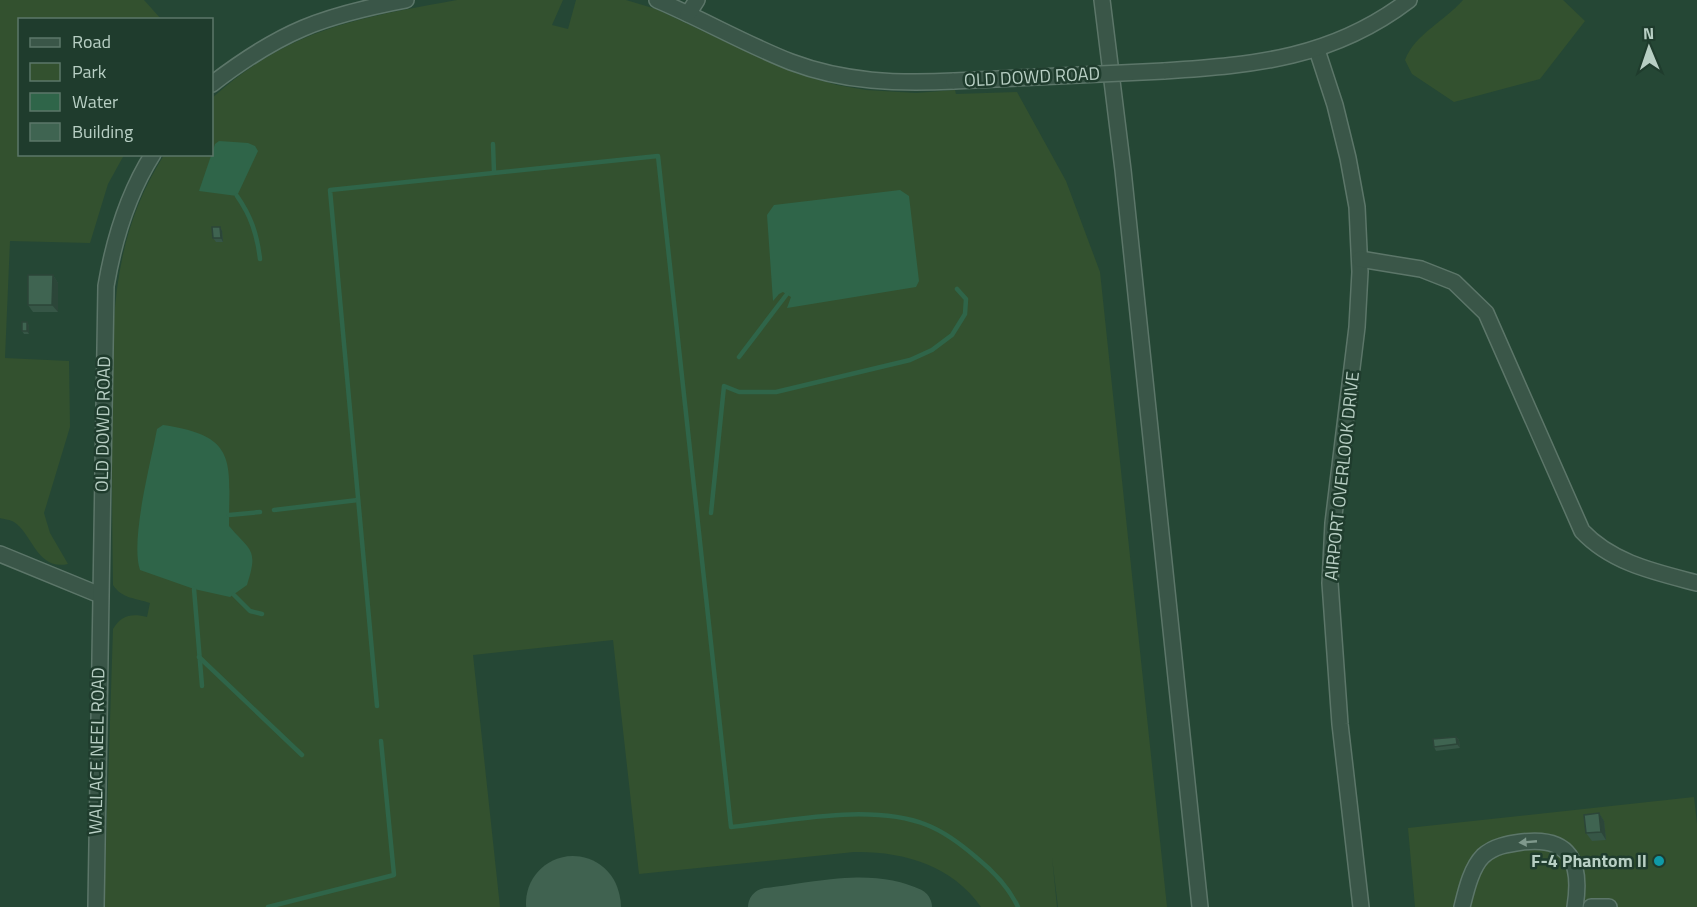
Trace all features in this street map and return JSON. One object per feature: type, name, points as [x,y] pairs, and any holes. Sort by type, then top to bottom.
[{"type":"street","points":[[213,83],[268,44],[303,27],[336,15],[406,0]]},
{"type":"street","name":"OLD DOWD ROAD","points":[[657,0],[766,51],[818,71],[876,82],[954,81],[1244,65],[1317,50],[1390,14],[1409,0]]},
{"type":"street","points":[[688,14],[697,0]]},
{"type":"street","points":[[1102,0],[1123,170],[1200,907]]},
{"type":"street","name":"AIRPORT OVERLOOK DRIVE","points":[[1317,50],[1335,105],[1348,158],[1357,207],[1360,259],[1357,327],[1334,523],[1330,584],[1339,713],[1361,907]]},
{"type":"street","name":"OLD DOWD ROAD","points":[[100,595],[106,286],[119,227],[129,199],[152,156]]},
{"type":"street","points":[[1360,259],[1421,269],[1454,282],[1486,314],[1582,531],[1597,547],[1637,567],[1697,583]]},
{"type":"street","points":[[0,554],[100,595]]},
{"type":"street","name":"WALLACE NEEL ROAD","points":[[96,907],[100,595]]},
{"type":"street","points":[[1462,907],[1473,872],[1481,858],[1492,849],[1534,841],[1549,842],[1564,848],[1572,858],[1577,873],[1575,907]]},
{"type":"street","points":[[1591,907],[1609,905],[1609,907]]},
{"type":"green space","points":[[0,0],[144,0],[160,18],[18,18],[18,156],[123,156],[108,184],[90,243],[10,241],[5,358],[69,361],[70,427],[44,513],[50,533],[68,564],[58,565],[49,562],[36,550],[20,527],[13,521],[0,518]]},
{"type":"green space","points":[[457,0],[563,0],[552,25],[568,29],[576,0],[626,0],[656,9],[798,74],[837,85],[866,90],[916,93],[955,90],[956,94],[1017,92],[1066,181],[1100,272],[1167,907],[1058,907],[1052,857],[1057,907],[981,907],[956,881],[941,871],[908,858],[872,852],[639,874],[613,640],[473,655],[500,907],[104,907],[113,629],[127,616],[147,617],[150,603],[125,596],[113,585],[114,313],[124,249],[147,186],[163,156],[213,156],[213,97],[241,74],[298,41],[327,29],[388,13]]},
{"type":"green space","points":[[1463,0],[1563,0],[1585,21],[1540,79],[1454,102],[1412,74],[1405,60],[1423,35]]},
{"type":"green space","points":[[1694,797],[1697,824],[1697,907],[1415,907],[1408,828]]},
{"type":"water","points":[[219,141],[248,143],[255,146],[258,151],[237,196],[199,191],[211,156],[213,156],[215,144]]},
{"type":"water","points":[[900,190],[909,196],[919,281],[916,287],[787,308],[791,297],[783,292],[773,301],[767,215],[774,205]]},
{"type":"water","points":[[163,425],[205,436],[217,445],[224,456],[228,469],[229,526],[247,546],[252,557],[251,573],[247,585],[230,597],[194,589],[140,570],[138,540],[142,501],[157,429]]},
{"type":"building","points":[[212,227],[220,227],[221,238],[213,238]]},
{"type":"building","points":[[28,275],[53,275],[52,305],[28,305]]},
{"type":"building","points":[[22,322],[27,322],[27,331],[22,331]]},
{"type":"building","points":[[1456,737],[1457,744],[1434,747],[1433,739]]},
{"type":"building","points":[[1599,813],[1601,832],[1586,833],[1584,815]]},
{"type":"waterway","points":[[493,144],[494,172]]},
{"type":"waterway","points":[[377,706],[330,190],[658,156],[731,827],[856,814],[881,815],[927,825],[947,835],[989,868],[1010,893],[1018,907]]},
{"type":"waterway","points":[[237,196],[253,226],[260,259]]},
{"type":"waterway","points":[[711,513],[724,386],[739,392],[776,392],[910,360],[932,350],[952,335],[965,314],[966,299],[957,289]]},
{"type":"waterway","points":[[739,357],[787,294]]},
{"type":"waterway","points":[[274,510],[358,500]]},
{"type":"waterway","points":[[229,515],[260,512]]},
{"type":"waterway","points":[[194,589],[202,686]]},
{"type":"waterway","points":[[234,595],[250,611],[262,614]]},
{"type":"waterway","points":[[199,657],[302,755]]},
{"type":"waterway","points":[[268,907],[394,875],[381,741]]},
{"type":"taxiway","points":[[767,907],[860,896],[878,897],[913,907]]},
{"type":"runway","points":[[573,903],[574,907]]},
{"type":"place","name":"F-4 Phantom II","points":[[1659,861]]}]
